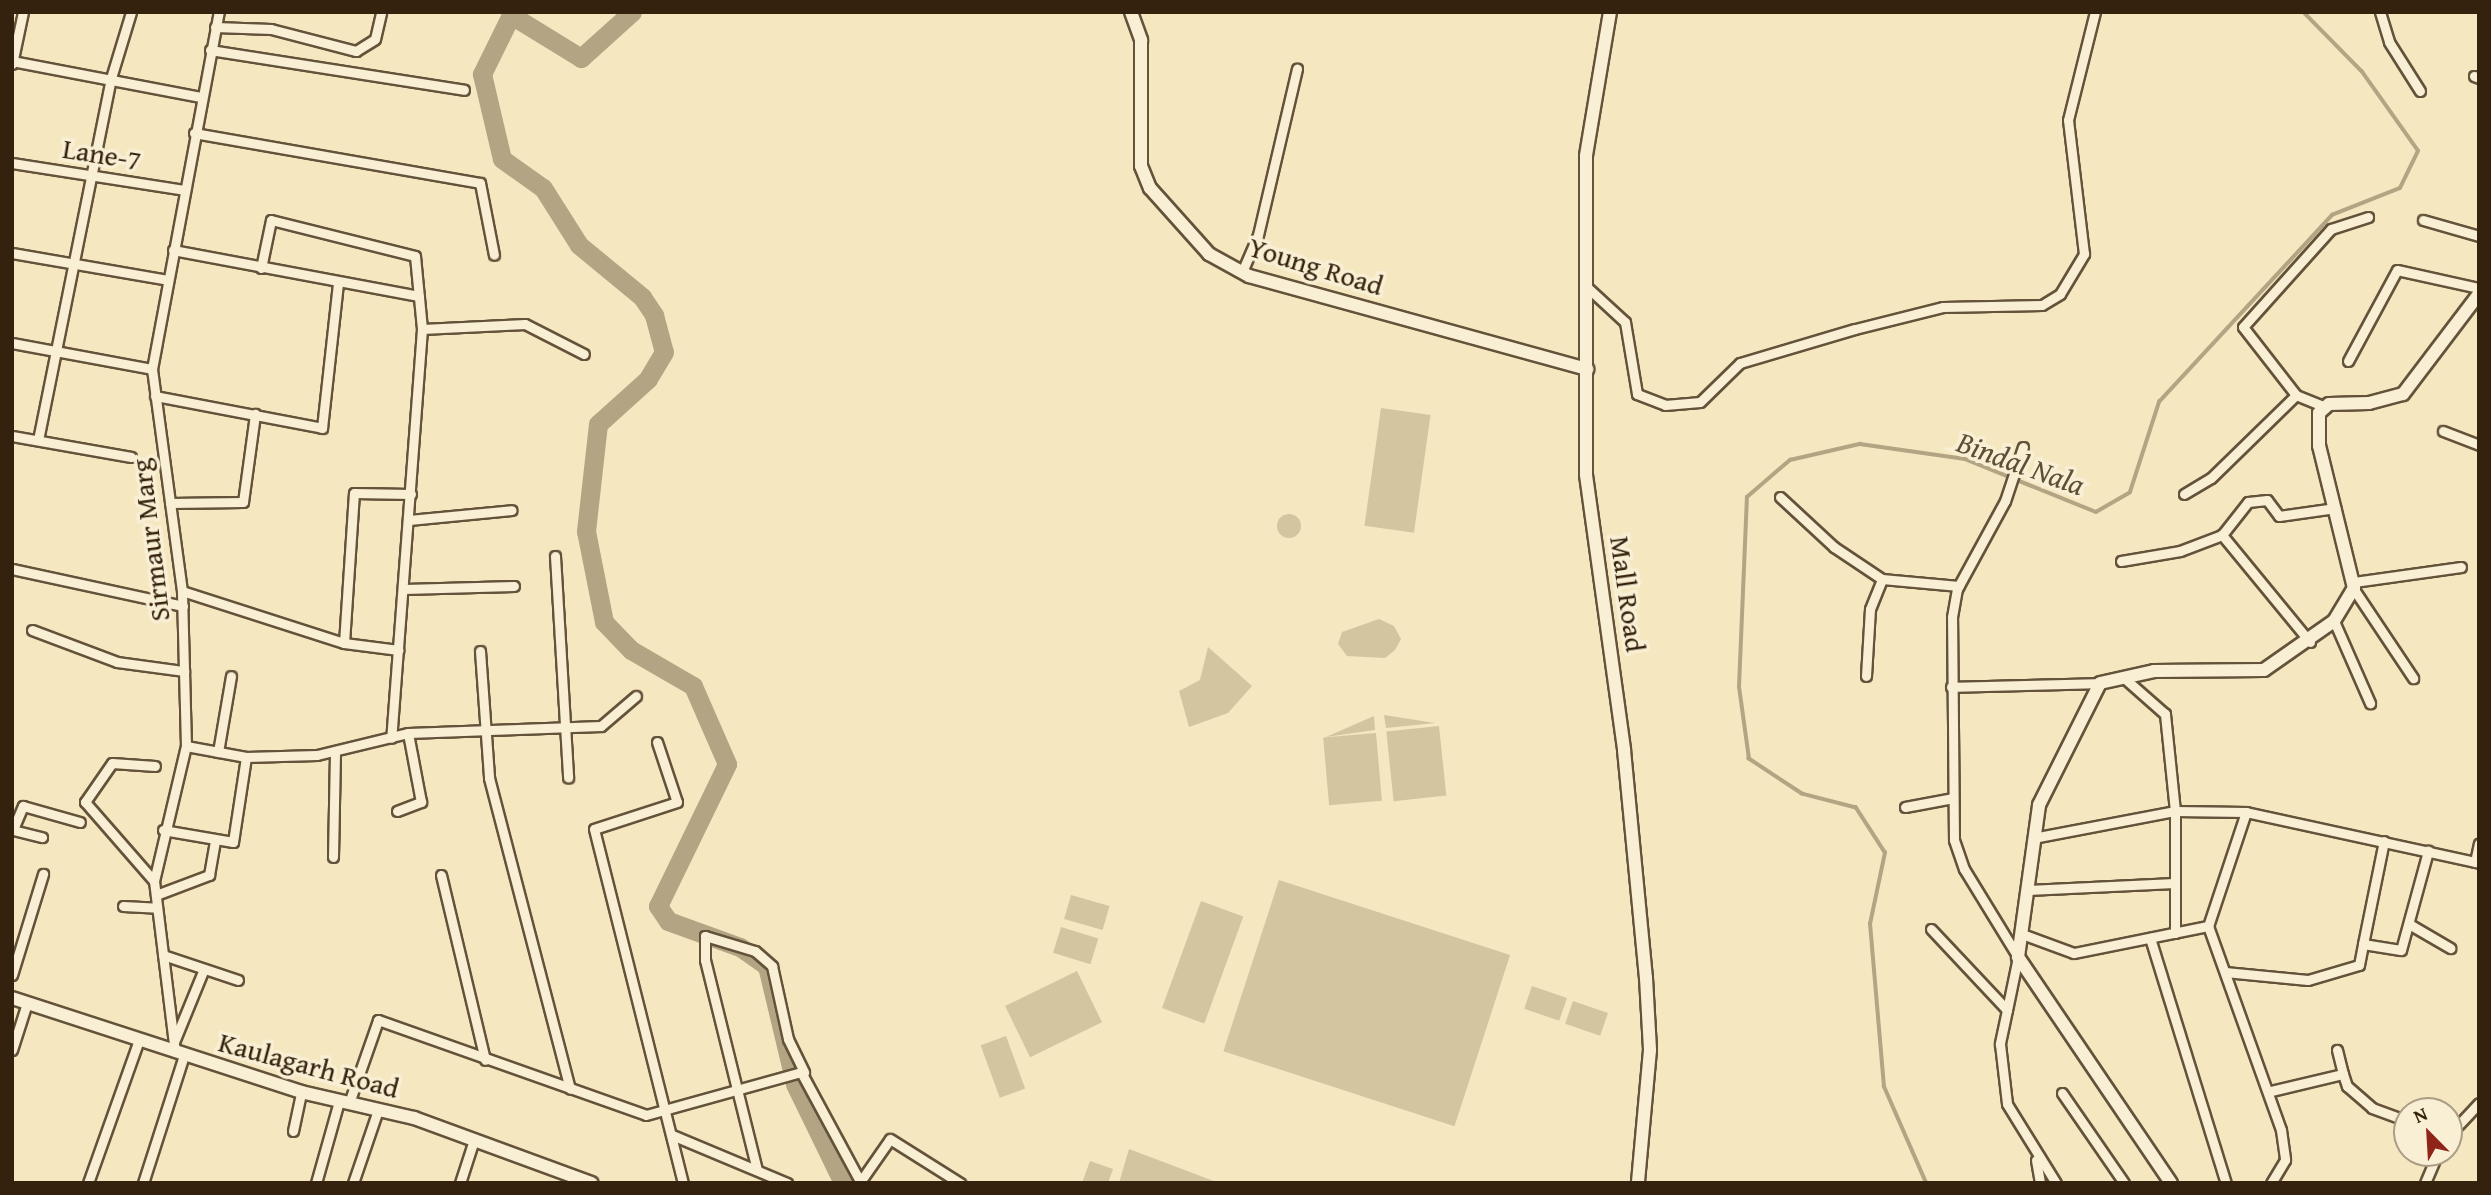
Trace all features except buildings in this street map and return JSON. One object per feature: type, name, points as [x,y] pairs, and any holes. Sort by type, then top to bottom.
[{"type":"street","points":[[23,12],[12,62],[111,78],[201,97]]},
{"type":"street","points":[[38,440],[111,78],[131,12]]},
{"type":"street","name":"Sirmaur Marg","points":[[178,1050],[154,881],[163,830],[186,746],[183,606],[152,369],[194,133],[219,12]]},
{"type":"street","points":[[215,25],[271,29],[356,51],[375,39],[381,12]]},
{"type":"street","name":"Young Road","points":[[1131,12],[1141,40],[1137,139],[1150,188],[1196,243],[1242,272],[1587,369]]},
{"type":"street","name":"Mall Road","points":[[1610,12],[1586,156],[1586,475],[1624,750],[1646,978],[1650,1049],[1638,1183]]},
{"type":"street","points":[[1588,288],[1625,322],[1637,394],[1665,405],[1700,402],[1740,363],[1855,329],[1943,307],[2042,305],[2060,294],[2084,254],[2068,120],[2095,12]]},
{"type":"street","points":[[2379,12],[2389,42],[2420,91]]},
{"type":"street","points":[[210,50],[464,90]]},
{"type":"street","points":[[1242,272],[1258,235],[1297,69]]},
{"type":"street","points":[[194,133],[480,183],[494,255]]},
{"type":"street","name":"Lane-7","points":[[12,163],[184,190]]},
{"type":"street","points":[[2368,217],[2331,229],[2244,327],[2296,396],[2323,406],[2403,394],[2479,294]]},
{"type":"street","points":[[261,268],[265,224],[271,220],[412,253],[422,328],[391,738]]},
{"type":"street","points":[[2423,220],[2479,236]]},
{"type":"street","points":[[173,250],[419,296]]},
{"type":"street","points":[[12,253],[168,280]]},
{"type":"street","points":[[2348,360],[2397,270],[2479,288]]},
{"type":"street","points":[[155,396],[324,426],[338,282]]},
{"type":"street","points":[[422,328],[525,324],[584,354]]},
{"type":"street","points":[[12,343],[152,369]]},
{"type":"street","points":[[2184,494],[2211,478],[2296,396]]},
{"type":"street","points":[[2323,406],[2319,446],[2354,586],[2413,678]]},
{"type":"street","points":[[170,503],[243,502],[255,414]]},
{"type":"street","points":[[2443,431],[2479,445]]},
{"type":"street","points":[[12,436],[131,457]]},
{"type":"street","points":[[2023,447],[2011,487],[1959,586],[1951,687],[1953,798],[1960,862],[2018,957],[2171,1183]]},
{"type":"street","points":[[344,643],[354,493],[411,494]]},
{"type":"street","points":[[1780,497],[1834,547],[1882,579],[1959,586]]},
{"type":"street","points":[[2122,561],[2180,551],[2222,535],[2248,502],[2267,500],[2279,516],[2335,508]]},
{"type":"street","points":[[409,520],[512,510]]},
{"type":"street","points":[[2222,535],[2310,642]]},
{"type":"street","points":[[555,556],[562,726],[568,778]]},
{"type":"street","points":[[2354,586],[2461,567]]},
{"type":"street","points":[[12,569],[183,606]]},
{"type":"street","points":[[1866,676],[1870,609],[1882,579]]},
{"type":"street","points":[[404,589],[514,586]]},
{"type":"street","points":[[1951,687],[2100,683],[2154,671],[2264,670],[2310,642],[2334,621],[2354,586]]},
{"type":"street","points":[[182,591],[344,643],[399,650]]},
{"type":"street","points":[[2334,621],[2371,703]]},
{"type":"street","points":[[32,630],[117,662],[184,671]]},
{"type":"street","points":[[480,651],[489,778],[570,1089]]},
{"type":"street","points":[[218,752],[231,676]]},
{"type":"street","points":[[2124,678],[2165,714],[2175,811],[2175,933]]},
{"type":"street","points":[[2040,1183],[2035,1159],[2006,1097],[2000,1044],[2022,934],[2039,805],[2100,683]]},
{"type":"street","points":[[186,746],[246,757],[335,751],[408,733],[604,725],[636,696]]},
{"type":"street","points":[[397,811],[421,802],[408,733]]},
{"type":"street","points":[[657,742],[677,802],[594,828],[683,1183]]},
{"type":"street","points":[[333,857],[335,751]]},
{"type":"street","points":[[163,830],[233,842],[246,757]]},
{"type":"street","points":[[154,881],[85,802],[112,762],[155,766]]},
{"type":"street","points":[[1905,807],[1953,798]]},
{"type":"street","points":[[43,837],[13,830],[23,806],[79,822]]},
{"type":"street","points":[[2033,838],[2175,811],[2246,812],[2477,862],[2479,843]]},
{"type":"street","points":[[2246,812],[2207,926],[2271,1091],[2285,1156],[2271,1183]]},
{"type":"street","points":[[156,895],[209,875],[215,841]]},
{"type":"street","points":[[2225,972],[2321,977],[2359,965],[2384,841]]},
{"type":"street","points":[[2363,944],[2400,950],[2428,851]]},
{"type":"street","points":[[12,975],[43,874]]},
{"type":"street","points":[[441,875],[485,1060]]},
{"type":"street","points":[[2027,890],[2175,883]]},
{"type":"street","points":[[123,906],[158,908]]},
{"type":"street","points":[[2409,924],[2450,948]]},
{"type":"street","points":[[2022,934],[2074,953],[2207,926]]},
{"type":"street","points":[[1931,929],[2007,1010]]},
{"type":"street","points":[[757,1170],[705,960],[710,935],[760,954],[772,966],[788,1040],[860,1182],[890,1139],[960,1183]]},
{"type":"street","points":[[2151,938],[2226,1183]]},
{"type":"street","points":[[163,956],[238,980]]},
{"type":"street","points":[[144,1183],[178,1050],[204,969]]},
{"type":"street","name":"Kaulagarh Road","points":[[12,998],[301,1092],[378,1110],[474,1140],[592,1183]]},
{"type":"street","points":[[12,1050],[27,1003]]},
{"type":"street","points":[[316,1183],[344,1102],[378,1020],[646,1115],[804,1072]]},
{"type":"street","points":[[88,1183],[139,1040]]},
{"type":"street","points":[[2337,1050],[2347,1086],[2372,1108],[2393,1116]]},
{"type":"street","points":[[2271,1091],[2343,1074]]},
{"type":"street","points":[[293,1131],[301,1092]]},
{"type":"street","points":[[2062,1093],[2124,1183]]},
{"type":"street","points":[[2463,1120],[2479,1103]]},
{"type":"street","points":[[353,1183],[378,1110]]},
{"type":"street","points":[[672,1135],[787,1183]]},
{"type":"street","points":[[460,1183],[474,1140]]},
{"type":"street","points":[[2035,1159],[2056,1183]]},
{"type":"shaded area","points":[[1381,408],[1431,415],[1414,533],[1364,526]]},
{"type":"shaded area","points":[[1289,514],[1300,521],[1301,526],[1294,537],[1289,538],[1278,531],[1277,526],[1284,515]]},
{"type":"shaded area","points":[[1379,619],[1394,626],[1401,639],[1395,650],[1385,658],[1347,656],[1338,644],[1342,632]]},
{"type":"shaded area","points":[[1208,647],[1252,686],[1228,713],[1189,727],[1179,691],[1200,680]]},
{"type":"shaded area","points":[[1384,715],[1435,723],[1386,728]]},
{"type":"shaded area","points":[[1374,716],[1375,730],[1326,737]]},
{"type":"shaded area","points":[[1439,726],[1446,796],[1394,801],[1386,732]]},
{"type":"shaded area","points":[[1376,733],[1382,801],[1329,805],[1323,738]]},
{"type":"shaded area","points":[[1279,880],[1510,955],[1454,1126],[1223,1051]]},
{"type":"shaded area","points":[[1071,895],[1109,906],[1103,930],[1064,919]]},
{"type":"shaded area","points":[[1201,901],[1243,916],[1204,1024],[1162,1008]]},
{"type":"shaded area","points":[[1061,927],[1098,938],[1090,964],[1053,953]]},
{"type":"shaded area","points":[[1077,971],[1102,1022],[1030,1057],[1005,1006]]},
{"type":"shaded area","points":[[1532,986],[1567,998],[1559,1021],[1524,1009]]},
{"type":"shaded area","points":[[1573,1001],[1608,1013],[1600,1036],[1565,1024]]},
{"type":"shaded area","points":[[1006,1036],[1025,1089],[1000,1098],[981,1045]]},
{"type":"shaded area","points":[[1129,1149],[1219,1183],[1119,1183]]},
{"type":"shaded area","points":[[1090,1161],[1113,1169],[1108,1183],[1082,1183]]},
{"type":"waterway","points":[[632,12],[581,58],[511,15],[482,74],[502,159],[543,188],[579,245],[642,297],[654,315],[664,352],[648,379],[598,424],[586,531],[604,622],[631,650],[693,686],[727,764],[658,906],[668,921],[740,947],[767,966],[791,1067]]},
{"type":"waterway","name":"Bindal Nala","points":[[1926,1183],[1884,1087],[1870,924],[1885,853],[1856,808],[1802,794],[1749,759],[1739,687],[1747,497],[1790,460],[1860,444],[1965,459],[2096,512],[2130,492],[2159,402],[2332,215],[2400,188],[2418,151],[2362,72],[2303,12]]},
{"type":"waterway","points":[[795,1084],[843,1183]]}]
